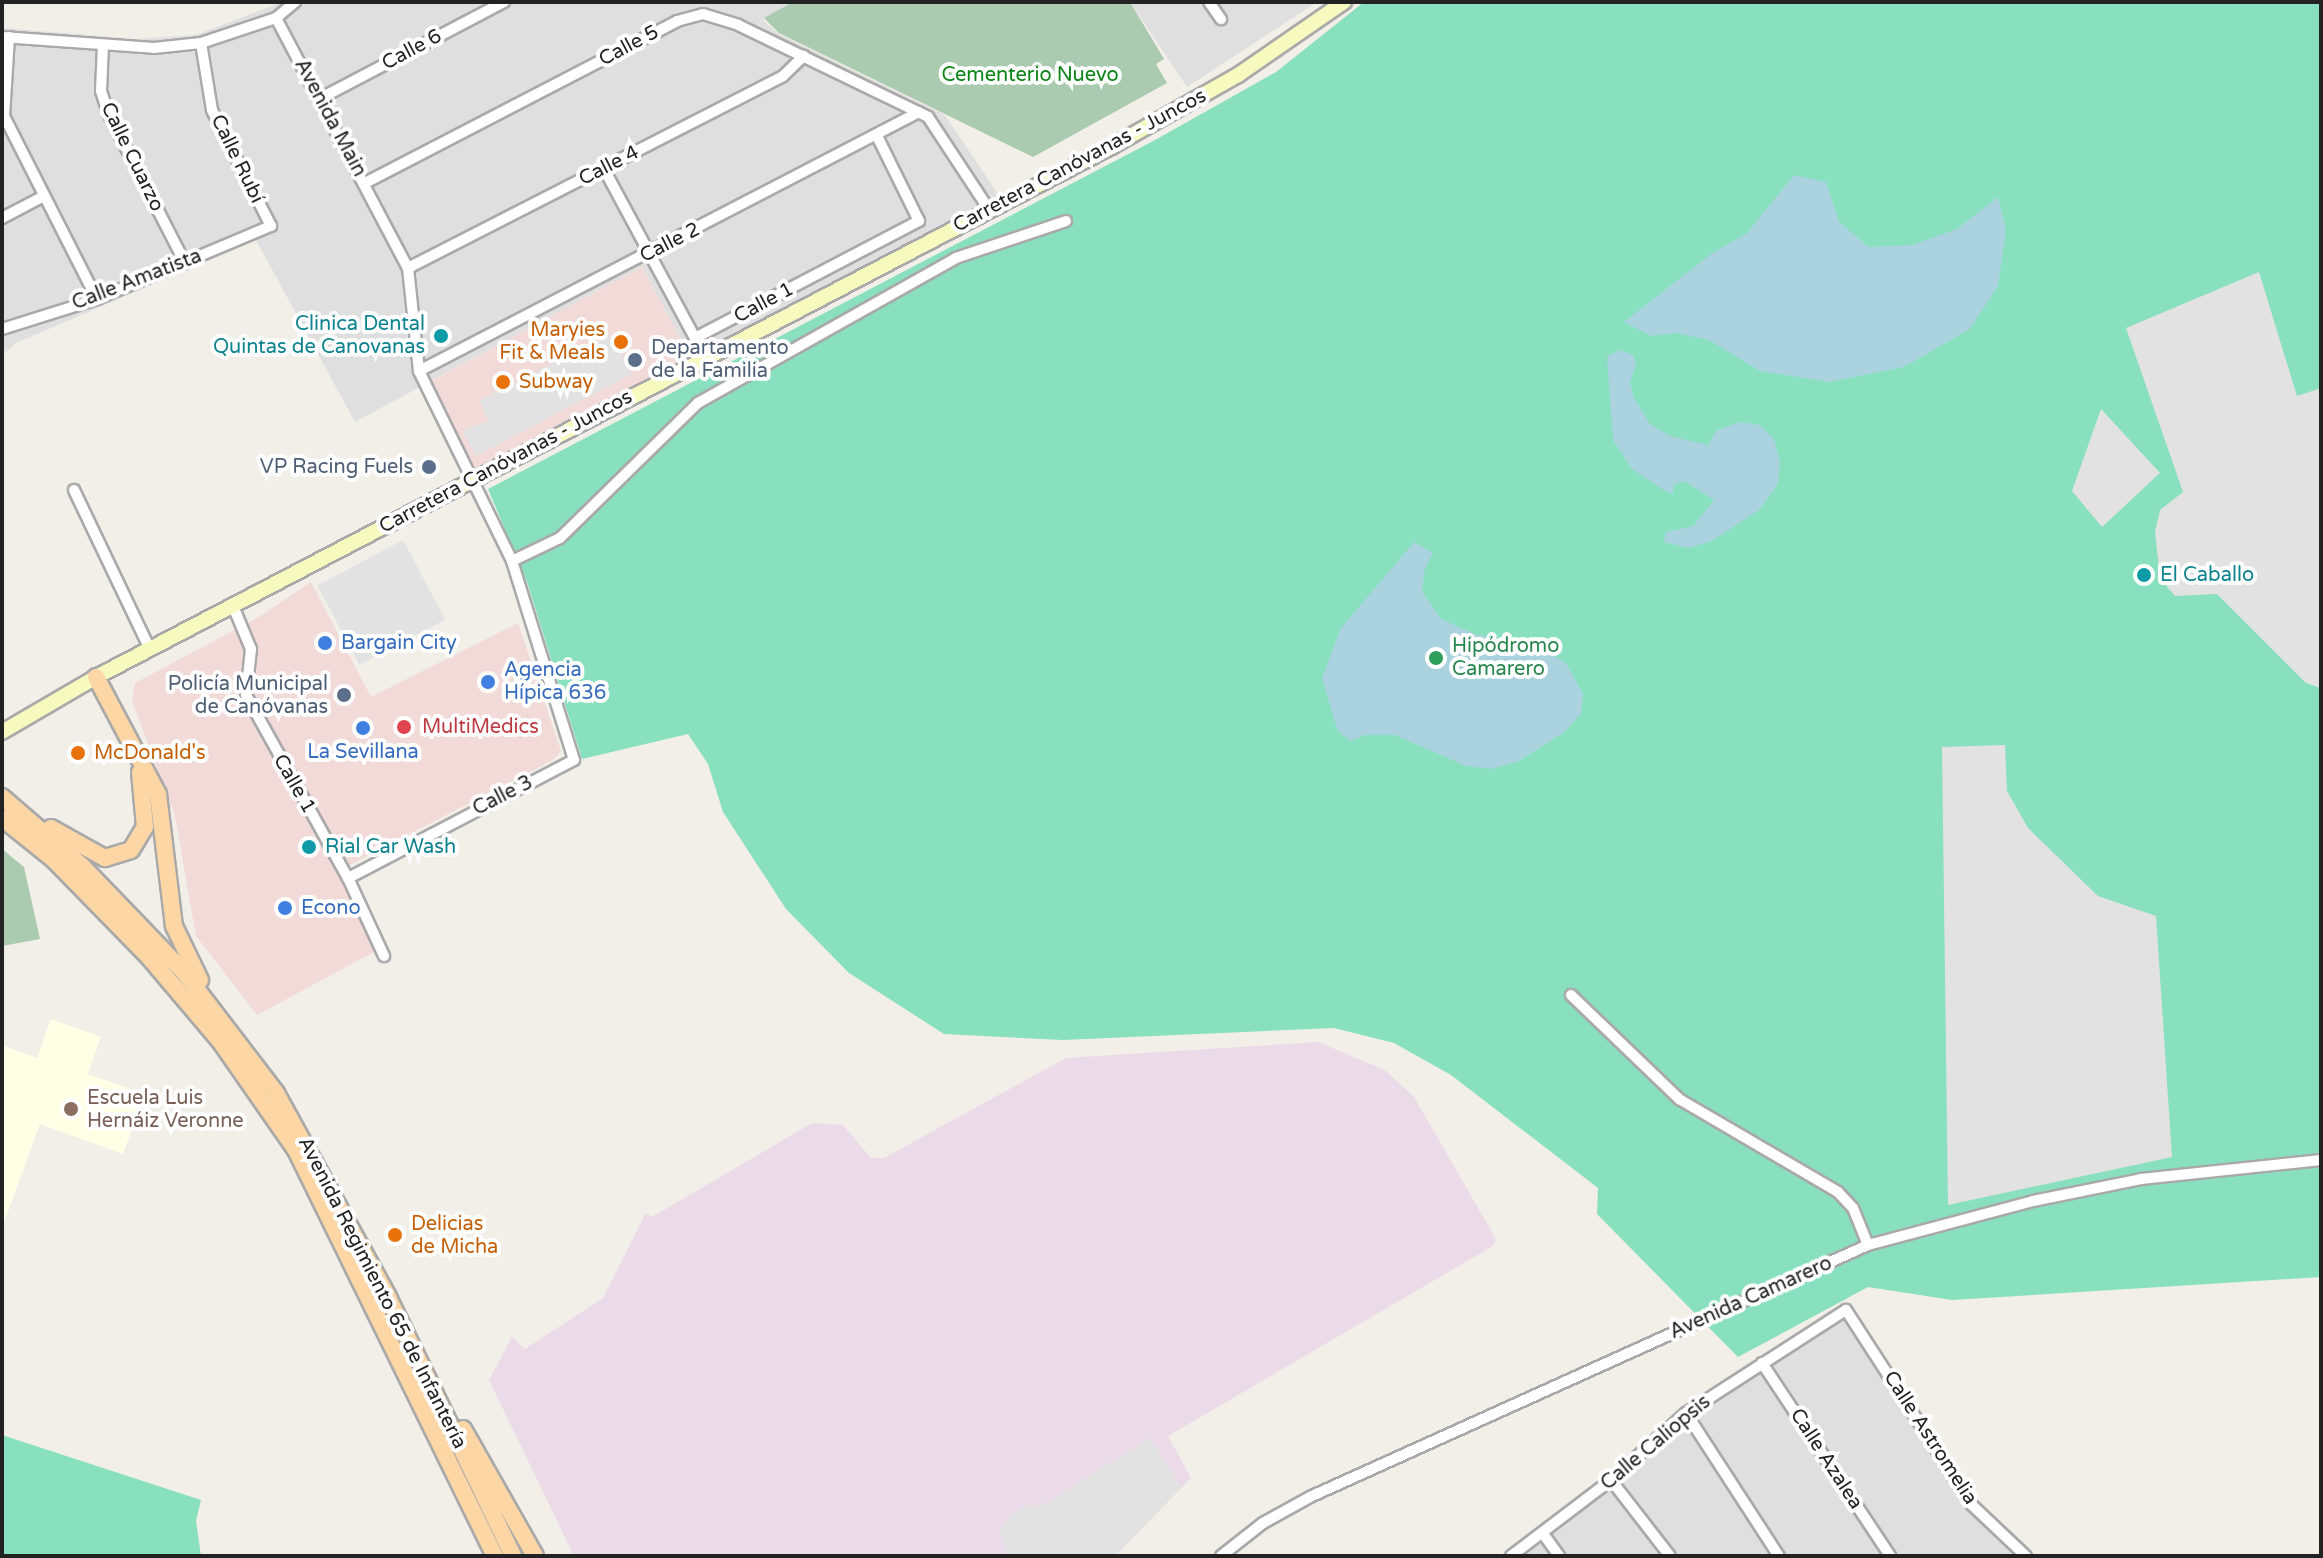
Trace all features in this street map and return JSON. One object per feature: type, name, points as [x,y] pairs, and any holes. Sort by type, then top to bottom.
[{"type":"main road","name":"Carretera Canóvanas - Juncos","points":[[2,732],[96,677],[990,211],[1238,75],[1344,2]]},
{"type":"main road","points":[[96,677],[139,766],[154,785],[162,808],[174,926],[220,1014]]},
{"type":"main road","points":[[33,821],[95,854],[118,856],[142,840],[145,827],[139,766]]},
{"type":"main road","name":"Avenida Regimiento 65 de Infantería","points":[[2,797],[33,821],[123,907],[220,1014],[310,1149],[420,1364],[513,1556]]},
{"type":"main road","name":"Avenida Regimiento 65 de Infantería","points":[[2,818],[53,859],[149,957],[220,1041],[288,1138],[495,1556]]},
{"type":"main road","points":[[420,1364],[535,1556]]},
{"type":"street","points":[[97,299],[42,197],[4,116],[5,37],[103,45],[201,43],[276,18],[295,2]]},
{"type":"street","name":"Calle 6","points":[[321,98],[504,2]]},
{"type":"street","points":[[1209,2],[1221,19]]},
{"type":"street","name":"Calle 5","points":[[365,183],[695,15],[738,25],[919,112],[939,129],[990,211]]},
{"type":"street","name":"Avenida Main","points":[[276,18],[321,98],[408,268],[419,371],[472,480]]},
{"type":"street","name":"Calle Rubí","points":[[201,43],[212,110],[271,226]]},
{"type":"street","name":"Calle Cuarzo","points":[[103,45],[101,91],[108,113],[185,263]]},
{"type":"street","name":"Calle 4","points":[[408,268],[783,76],[804,56]]},
{"type":"street","name":"Calle 2","points":[[419,371],[919,112]]},
{"type":"street","name":"Calle 1","points":[[604,169],[695,338],[919,221],[877,136]]},
{"type":"street","points":[[2,218],[42,197]]},
{"type":"street","points":[[472,480],[512,561],[560,538],[709,397],[956,258],[1066,221]]},
{"type":"street","name":"Calle Amatista","points":[[2,329],[97,299],[271,226]]},
{"type":"street","points":[[74,490],[150,649]]},
{"type":"street","name":"Calle 3","points":[[348,878],[574,760],[512,561]]},
{"type":"street","name":"Calle 1","points":[[233,606],[251,649],[246,695],[348,878],[384,956]]},
{"type":"street","points":[[1571,995],[1679,1099],[1838,1192],[1853,1208],[1868,1245]]},
{"type":"street","name":"Avenida Camarero","points":[[1221,1556],[1263,1523],[1312,1496],[1868,1245],[2033,1201],[2141,1179],[2321,1160]]},
{"type":"street","name":"Calle Caliopsis","points":[[1511,1556],[1544,1535],[1686,1413],[1846,1310]]},
{"type":"street","name":"Calle Astromelia","points":[[1846,1310],[1972,1505],[2026,1556]]},
{"type":"street","name":"Calle Azalea","points":[[1762,1363],[1890,1556]]},
{"type":"street","points":[[1686,1413],[1779,1556]]},
{"type":"street","points":[[1611,1480],[1670,1556]]},
{"type":"street","points":[[1544,1535],[1559,1556]]},
{"type":"shaded area","points":[[282,2],[793,2],[763,20],[779,34],[945,115],[1000,197],[690,357],[642,267],[355,422],[256,240],[16,343],[2,355],[2,28],[136,39],[196,35]]},
{"type":"shaded area","points":[[1130,2],[1317,2],[1187,87]]},
{"type":"shaded area","points":[[642,267],[690,357],[485,469],[475,467],[430,382]]},
{"type":"shaded area","points":[[2259,272],[2297,396],[2321,388],[2321,688],[2306,683],[2217,594],[2175,596],[2160,578],[2155,532],[2160,510],[2183,492],[2126,328]]},
{"type":"shaded area","points":[[610,334],[632,374],[476,456],[462,431],[488,421],[480,400]]},
{"type":"shaded area","points":[[2101,409],[2160,473],[2102,527],[2072,491]]},
{"type":"shaded area","points":[[403,540],[445,619],[360,665],[317,586]]},
{"type":"shaded area","points":[[311,582],[371,697],[518,623],[561,751],[553,760],[348,866],[387,945],[257,1015],[196,936],[175,816],[132,701],[135,683],[259,617]]},
{"type":"shaded area","points":[[2005,745],[2007,791],[2028,828],[2098,896],[2156,916],[2172,1157],[1948,1205],[1942,747]]},
{"type":"shaded area","name":"Escuela Luis Hernáiz Veronne","points":[[51,1019],[101,1037],[88,1074],[145,1094],[123,1154],[40,1124],[2,1228],[2,1045],[37,1058]]},
{"type":"shaded area","points":[[1318,1042],[1385,1070],[1414,1097],[1496,1239],[1493,1246],[1168,1436],[1191,1478],[1115,1556],[574,1556],[489,1380],[512,1337],[525,1349],[603,1298],[646,1213],[652,1217],[812,1123],[843,1125],[871,1158],[884,1158],[1066,1058]]},
{"type":"shaded area","points":[[1846,1310],[1972,1505],[2026,1556],[1511,1556],[1686,1413]]},
{"type":"shaded area","points":[[1150,1438],[1182,1487],[1115,1556],[1008,1556],[1000,1531],[1012,1514],[1028,1505],[1041,1506]]},
{"type":"green space","name":"Cementerio Nuevo","points":[[793,2],[1130,2],[1164,59],[1156,64],[1167,83],[1033,157],[779,33],[764,18]]},
{"type":"green space","name":"Hipódromo Camarero","points":[[1364,2],[2321,2],[2321,1277],[1952,1300],[1868,1287],[1738,1357],[1597,1214],[1598,1188],[1451,1075],[1394,1043],[1334,1028],[1063,1040],[944,1034],[849,973],[786,909],[723,812],[708,764],[688,734],[582,759],[527,582],[488,489],[1155,140],[1276,72]]},
{"type":"green space","points":[[2,849],[24,867],[40,939],[2,946]]},
{"type":"green space","points":[[2,1435],[201,1500],[196,1521],[201,1556],[2,1556]]},
{"type":"water","points":[[1794,175],[1826,182],[1839,222],[1869,247],[1912,245],[1957,229],[1998,197],[2006,230],[1998,286],[1970,329],[1904,367],[1829,382],[1760,371],[1709,340],[1675,333],[1651,336],[1624,322],[1711,254],[1747,233]]},
{"type":"water","points":[[1620,350],[1633,355],[1636,364],[1630,383],[1634,398],[1650,424],[1670,436],[1708,445],[1717,430],[1740,422],[1760,425],[1774,439],[1780,462],[1778,484],[1759,510],[1712,541],[1688,548],[1664,542],[1666,532],[1693,526],[1714,500],[1684,481],[1674,485],[1673,494],[1662,489],[1632,469],[1613,440],[1607,357]]},
{"type":"water","points":[[1414,542],[1433,553],[1425,568],[1422,591],[1441,619],[1477,635],[1533,644],[1566,663],[1583,694],[1581,714],[1563,733],[1519,761],[1491,769],[1466,766],[1395,735],[1365,735],[1351,741],[1338,732],[1322,678],[1341,628]]},
{"type":"place","name":"Clinica Dental Quintas de Canovanas","points":[[441,336]]},
{"type":"place","name":"Maryies Fit & Meals","points":[[621,342]]},
{"type":"place","name":"Departamento de la Familia","points":[[635,360]]},
{"type":"place","name":"Subway","points":[[503,382]]},
{"type":"place","name":"VP Racing Fuels","points":[[429,467]]},
{"type":"place","name":"El Caballo","points":[[2144,575]]},
{"type":"place","name":"Bargain City","points":[[325,643]]},
{"type":"place","name":"Hipódromo Camarero","points":[[1436,658]]},
{"type":"place","name":"Agencia Hípica 636","points":[[488,682]]},
{"type":"place","name":"Policía Municipal de Canóvanas","points":[[344,695]]},
{"type":"place","name":"MultiMedics","points":[[404,727]]},
{"type":"place","name":"La Sevillana","points":[[363,728]]},
{"type":"place","name":"McDonald's","points":[[78,753]]},
{"type":"place","name":"Rial Car Wash","points":[[309,847]]},
{"type":"place","name":"Econo","points":[[285,908]]},
{"type":"place","name":"Escuela Luis Hernáiz Veronne","points":[[71,1109]]},
{"type":"place","name":"Delicias de Micha","points":[[395,1235]]}]
